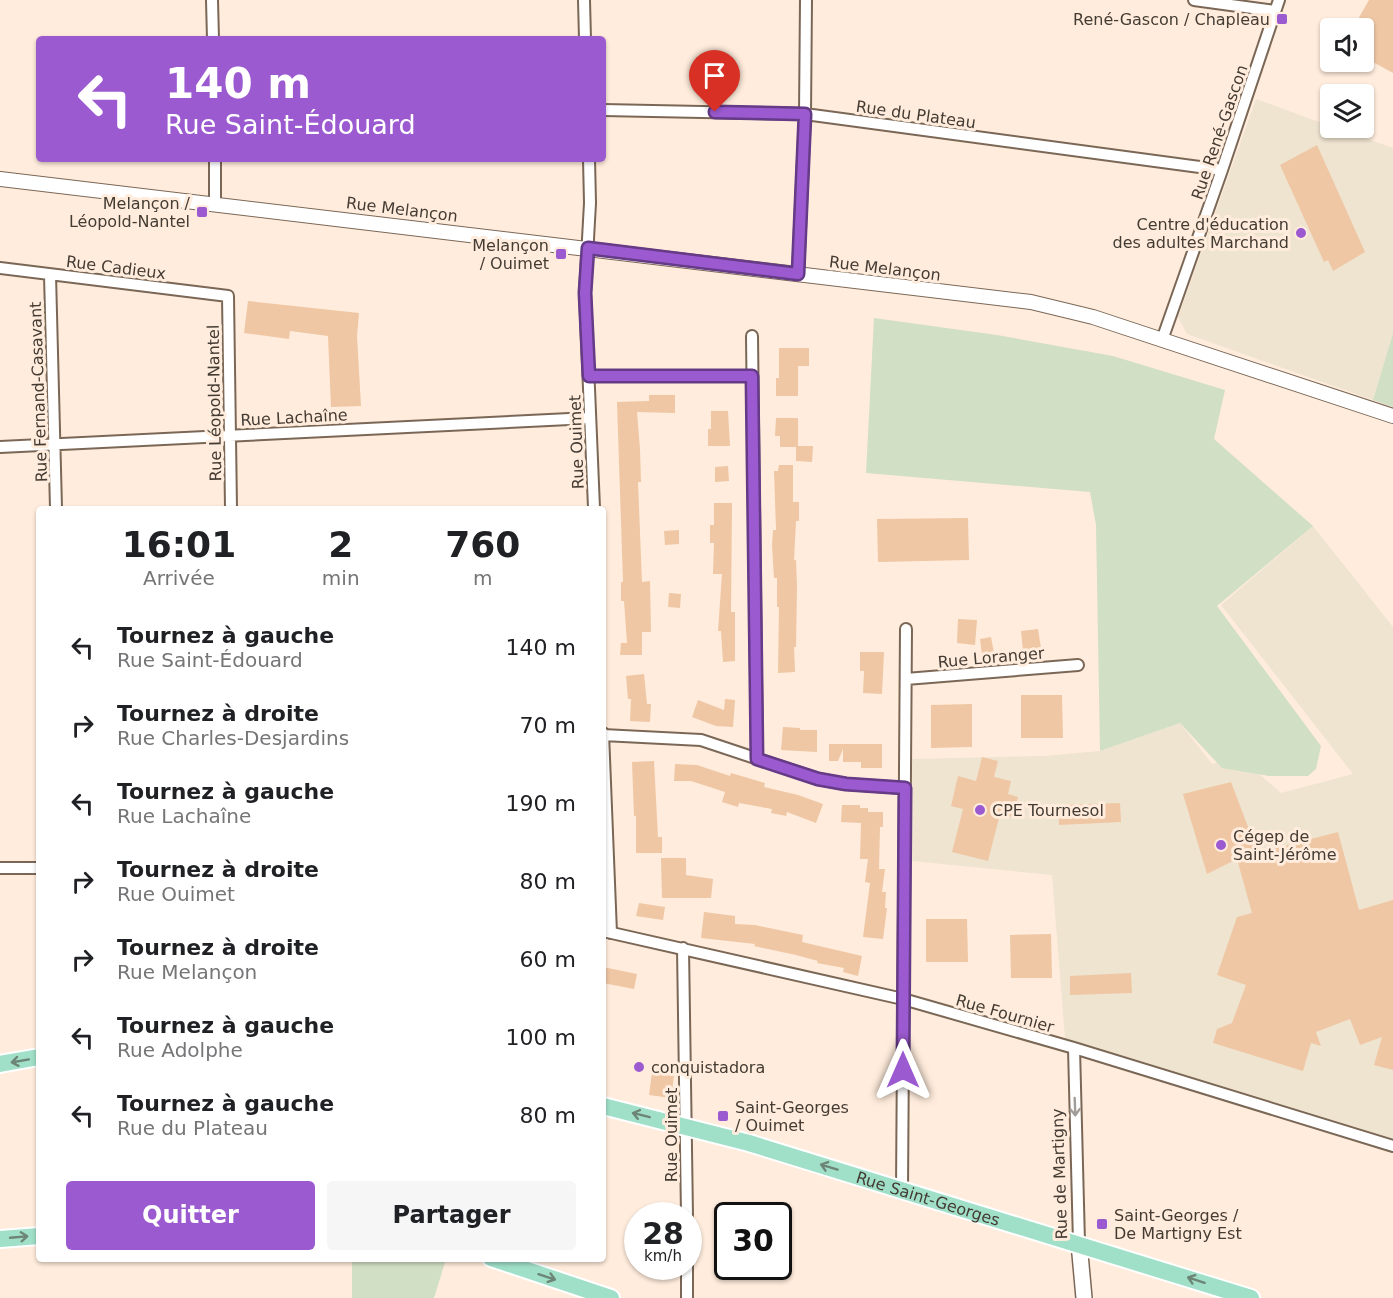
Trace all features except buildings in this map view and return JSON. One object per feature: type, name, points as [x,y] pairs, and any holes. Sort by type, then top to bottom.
[{"type":"main road","points":[[0,1064],[36,1058]]},
{"type":"main road","name":"Rue Saint-Georges","points":[[606,1107],[748,1143],[1079,1243],[1251,1298]]},
{"type":"main road","points":[[0,1239],[36,1236]]},
{"type":"main road","name":"Rue de Martigny","points":[[1079,1243],[1084,1298]]},
{"type":"main road","points":[[503,1262],[611,1298]]},
{"type":"street","points":[[212,0],[213,36]]},
{"type":"street","points":[[584,0],[585,36]]},
{"type":"street","points":[[798,274],[805,114],[806,0]]},
{"type":"street","points":[[1194,0],[1275,11]]},
{"type":"street","name":"Rue René-Gascon","points":[[1162,340],[1279,0]]},
{"type":"street","name":"Rue du Plateau","points":[[606,110],[805,114],[1222,170]]},
{"type":"street","points":[[215,162],[215,203]]},
{"type":"street","name":"Rue Ouimet","points":[[589,162],[590,203],[585,293],[594,506]]},
{"type":"street","name":"Rue Melançon","points":[[0,178],[1031,302],[1094,317],[1393,416]]},
{"type":"street","name":"Rue Cadieux","points":[[0,268],[228,296]]},
{"type":"street","name":"Rue Fernand-Casavant","points":[[50,274],[57,506]]},
{"type":"street","name":"Rue Léopold-Nantel","points":[[228,296],[231,506]]},
{"type":"street","points":[[752,336],[757,759]]},
{"type":"street","points":[[589,376],[752,376]]},
{"type":"street","name":"Rue Lachaîne","points":[[0,447],[590,418]]},
{"type":"street","points":[[902,1189],[906,629]]},
{"type":"street","name":"Rue Loranger","points":[[906,679],[1078,665]]},
{"type":"street","points":[[606,734],[701,740],[818,779],[846,784],[905,788]]},
{"type":"street","points":[[0,868],[36,868]]},
{"type":"street","points":[[606,882],[607,932]]},
{"type":"street","name":"Rue Fournier","points":[[607,932],[903,999],[1074,1048],[1393,1146]]},
{"type":"street","name":"Rue Ouimet","points":[[683,948],[687,1202]]},
{"type":"street","name":"Rue de Martigny","points":[[1074,1048],[1079,1243]]},
{"type":"street","points":[[687,1280],[687,1298]]},
{"type":"shaded area","name":"Centre d'éducation des adultes Marchand","points":[[1256,99],[1320,122],[1320,138],[1364,138],[1393,148],[1393,333],[1373,400],[1187,334],[1178,317]]},
{"type":"shaded area","name":"Cégep de Saint-Jérôme","points":[[1313,526],[1393,627],[1393,1142],[1065,1038],[1052,875],[912,861],[912,759],[1043,756],[1100,751],[1180,723],[1212,764],[1239,757],[1281,793],[1353,774],[1221,605]]},
{"type":"green space","points":[[874,318],[997,335],[1113,356],[1225,390],[1214,439],[1313,526],[1217,606],[1321,746],[1316,769],[1308,776],[1269,776],[1222,768],[1180,723],[1100,751],[1096,525],[1090,492],[866,473]]},
{"type":"green space","points":[[1393,333],[1393,407],[1373,400]]},
{"type":"green space","points":[[352,1262],[445,1262],[434,1298],[352,1298]]},
{"type":"place","name":"René-Gascon / Chapleau","points":[[1282,19]]},
{"type":"place","name":"Melançon / Léopold-Nantel","points":[[202,212]]},
{"type":"place","name":"Centre d'éducation des adultes Marchand","points":[[1301,233]]},
{"type":"place","name":"Melançon / Ouimet","points":[[561,254]]},
{"type":"place","name":"CPE Tournesol","points":[[980,810]]},
{"type":"place","name":"Cégep de Saint-Jérôme","points":[[1221,845]]},
{"type":"place","name":"conquistadora","points":[[639,1067]]},
{"type":"place","name":"Saint-Georges / Ouimet","points":[[723,1116]]},
{"type":"place","name":"Saint-Georges / De Martigny Est","points":[[1102,1224]]},
{"type":"route","points":[[715,112],[805,114],[798,274],[588,248],[585,293],[589,376],[752,376],[757,759],[818,779],[846,784],[905,788],[903,1070]]}]
